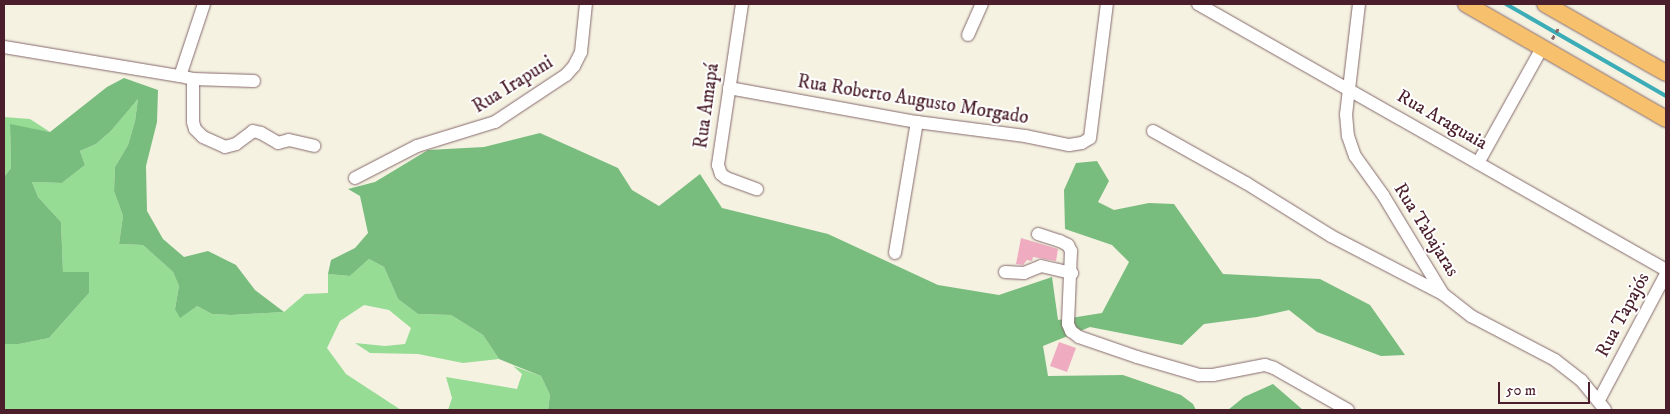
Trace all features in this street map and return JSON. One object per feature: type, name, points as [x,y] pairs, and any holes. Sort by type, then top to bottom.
[{"type":"main road","points":[[1466,4],[1547,44],[1666,119]]},
{"type":"main road","points":[[1545,4],[1666,73]]},
{"type":"street","points":[[204,4],[187,77],[195,129],[203,137],[225,147],[236,144],[253,131],[262,133],[278,144],[289,140],[314,146]]},
{"type":"street","name":"Rua Irapuni","points":[[355,178],[417,146],[495,122],[566,75],[574,66],[581,52],[586,4]]},
{"type":"street","name":"Rua Amapá","points":[[742,4],[719,171],[726,178],[757,188]]},
{"type":"street","points":[[968,36],[982,4]]},
{"type":"street","name":"Rua Roberto Augusto Morgado","points":[[729,88],[917,122],[1025,136],[1069,145],[1090,138],[1107,4]]},
{"type":"street","name":"Rua Araguaia","points":[[1198,4],[1666,270]]},
{"type":"street","name":"Rua Tabajaras","points":[[1359,4],[1346,114],[1348,136],[1355,156],[1383,195],[1443,294],[1471,316],[1555,360],[1582,380],[1602,405]]},
{"type":"street","points":[[1478,163],[1547,44]]},
{"type":"street","points":[[4,47],[187,77],[254,81]]},
{"type":"street","points":[[895,253],[917,122]]},
{"type":"street","points":[[1153,131],[1246,183],[1331,236],[1443,294]]},
{"type":"street","points":[[1038,234],[1068,245],[1071,251],[1072,273],[1068,324],[1071,331],[1079,337],[1137,357],[1199,375],[1213,375],[1265,365],[1274,368],[1348,410]]},
{"type":"street","points":[[1005,272],[1024,273],[1041,266],[1072,273]]},
{"type":"street","name":"Rua Tapajós","points":[[1602,405],[1666,274]]},
{"type":"path","points":[[1547,44],[1561,14]]},
{"type":"green space","points":[[124,78],[158,90],[157,122],[146,166],[147,211],[163,239],[184,257],[208,251],[236,265],[255,290],[284,312],[231,315],[212,314],[197,306],[180,318],[175,309],[179,286],[173,272],[143,245],[119,244],[123,216],[114,191],[115,167],[128,145],[135,121],[138,99],[111,131],[96,144],[80,151],[85,165],[62,183],[32,182],[38,197],[61,222],[63,272],[89,272],[89,293],[49,338],[19,344],[4,344],[4,177],[11,168],[10,124],[50,132],[107,87]]},
{"type":"green space","points":[[138,99],[135,121],[128,145],[115,167],[114,191],[123,216],[119,244],[143,245],[173,272],[179,286],[175,309],[197,306],[212,314],[231,315],[284,312],[305,294],[328,293],[328,274],[350,276],[369,259],[384,267],[398,299],[418,314],[451,315],[483,335],[499,359],[463,363],[418,354],[370,353],[355,343],[385,346],[405,344],[411,328],[389,310],[364,305],[340,321],[327,348],[346,374],[401,410],[4,410],[4,344],[19,344],[49,338],[89,293],[63,272],[61,222],[38,197],[32,182],[62,183],[85,165],[80,151],[96,144],[111,131]]},
{"type":"green space","points":[[4,117],[30,119],[50,132],[10,125],[11,168],[4,177]]},
{"type":"green space","points":[[540,133],[618,168],[632,190],[659,206],[700,174],[722,208],[828,234],[938,285],[999,295],[1052,277],[1058,320],[1102,313],[1129,262],[1112,245],[1065,229],[1064,190],[1076,163],[1097,161],[1109,181],[1098,202],[1114,210],[1149,203],[1174,204],[1223,274],[1320,279],[1370,305],[1405,355],[1381,356],[1317,332],[1289,310],[1257,317],[1204,324],[1182,345],[1090,327],[1043,346],[1048,376],[1123,375],[1181,395],[1193,404],[1196,410],[548,410],[550,395],[541,376],[499,359],[483,335],[451,315],[418,314],[398,299],[384,267],[369,259],[350,276],[328,274],[331,260],[355,248],[368,233],[360,196],[348,189],[375,182],[428,150],[484,147]]},
{"type":"green space","points":[[513,366],[541,376],[550,395],[548,410],[448,410],[452,398],[446,377],[517,389],[522,374]]},
{"type":"green space","points":[[1273,384],[1303,410],[1228,410],[1244,397]]},
{"type":"building","points":[[1021,238],[1058,249],[1056,261],[1033,257],[1032,261],[1027,260],[1023,265],[1016,264]]},
{"type":"building","points":[[1059,342],[1076,348],[1067,372],[1050,366]]},
{"type":"waterway","points":[[1506,4],[1666,96]]}]
